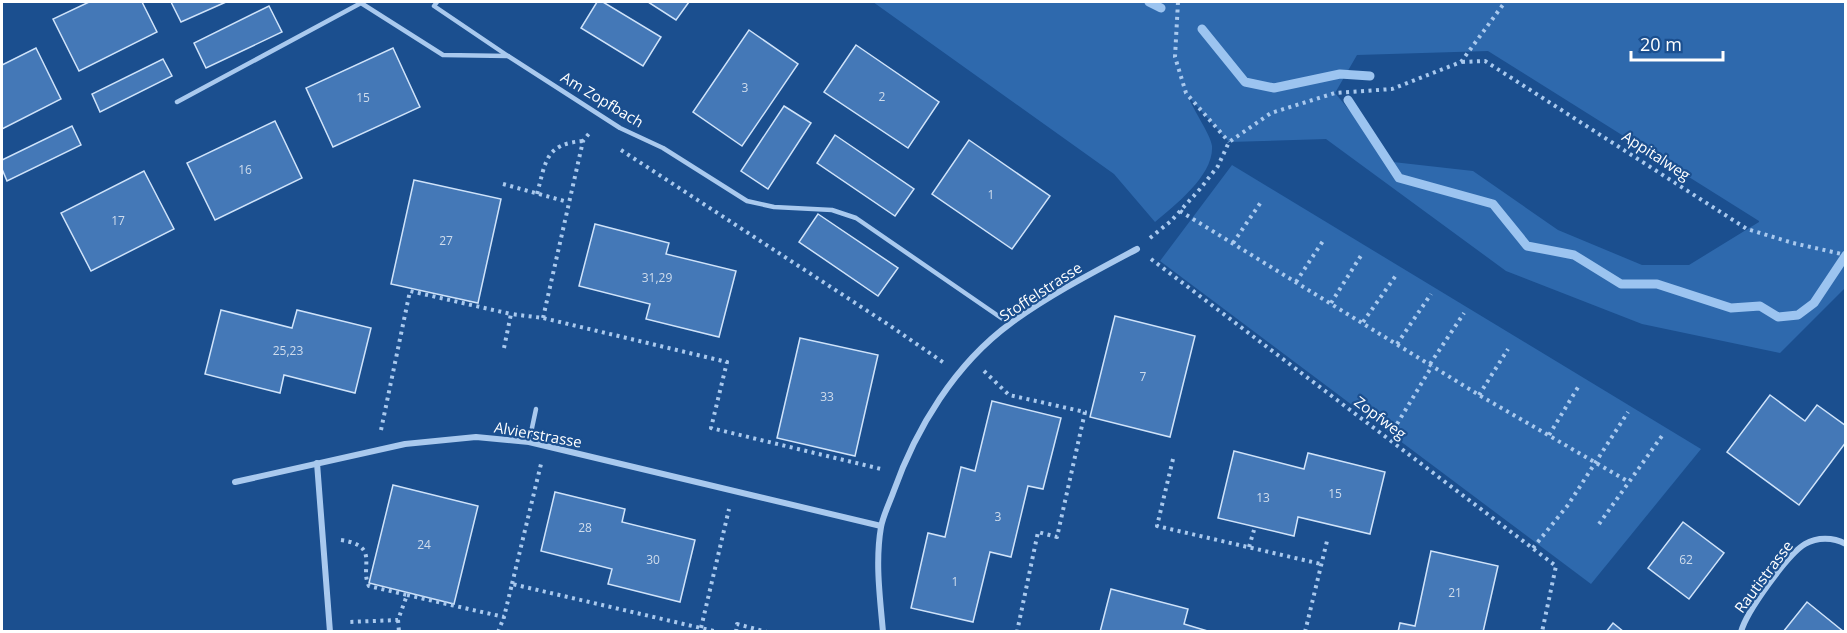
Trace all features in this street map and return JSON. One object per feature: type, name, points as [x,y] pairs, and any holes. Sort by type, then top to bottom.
[{"type":"street","name":"Stoffelstrasse","points":[[883,632],[877,572],[881,526],[902,468],[946,390],[971,359],[1010,324],[1053,294],[1137,249]]},
{"type":"street","name":"Alvierstrasse","points":[[235,482],[405,444],[476,437],[528,442],[881,526]]},
{"type":"street","points":[[317,463],[330,632]]},
{"type":"street","name":"Rautistrasse","points":[[1742,632],[1744,620],[1752,608],[1788,560],[1803,545],[1820,538],[1845,544]]},
{"type":"lane","name":"Am Zopfbach","points":[[437,2],[434,6],[620,128],[663,148],[747,201],[774,207],[832,210],[856,218],[1010,324]]},
{"type":"lane","points":[[177,102],[361,3],[443,55],[508,56]]},
{"type":"lane","points":[[528,442],[536,409]]},
{"type":"path","points":[[1178,2],[1176,57],[1186,93],[1229,142]]},
{"type":"path","points":[[1137,249],[1180,211],[1218,166],[1229,142],[1271,113],[1335,93],[1392,88],[1461,62],[1505,2]]},
{"type":"path","name":"Appitalweg","points":[[1461,62],[1485,62],[1747,229],[1845,255]]},
{"type":"path","points":[[582,125],[600,137]]},
{"type":"path","points":[[543,318],[583,141],[591,131]]},
{"type":"path","points":[[537,194],[549,155],[556,147],[568,142],[583,141]]},
{"type":"path","points":[[619,149],[944,363]]},
{"type":"path","points":[[503,184],[568,202]]},
{"type":"path","points":[[1233,243],[1261,202]]},
{"type":"path","points":[[1180,211],[1479,395],[1629,482]]},
{"type":"path","points":[[1296,282],[1323,241]]},
{"type":"path","name":"Zopfweg","points":[[1137,249],[1556,566],[1542,632]]},
{"type":"path","points":[[1331,303],[1362,254]]},
{"type":"path","points":[[1363,322],[1397,274]]},
{"type":"path","points":[[381,430],[410,291],[511,314],[543,318],[727,362],[711,428],[881,469]]},
{"type":"path","points":[[1397,344],[1431,294]]},
{"type":"path","points":[[1397,424],[1464,313]]},
{"type":"path","points":[[504,348],[511,314]]},
{"type":"path","points":[[1479,395],[1508,349]]},
{"type":"path","points":[[971,359],[1009,395],[1085,412],[1057,537],[1038,532],[1017,632]]},
{"type":"path","points":[[1549,435],[1580,384]]},
{"type":"path","points":[[1533,548],[1568,505],[1628,412]]},
{"type":"path","points":[[1599,524],[1664,433]]},
{"type":"path","points":[[498,632],[504,617],[545,446]]},
{"type":"path","points":[[1173,459],[1157,526],[1322,564]]},
{"type":"path","points":[[701,628],[733,491]]},
{"type":"path","points":[[1250,547],[1254,530]]},
{"type":"path","points":[[340,539],[349,541],[365,553],[366,580],[369,586],[504,617]]},
{"type":"path","points":[[1305,632],[1327,541]]},
{"type":"path","points":[[512,584],[718,632]]},
{"type":"path","points":[[399,632],[398,620],[407,595]]},
{"type":"path","points":[[345,622],[398,620]]},
{"type":"path","points":[[736,632],[737,624],[767,632]]},
{"type":"shaded area","points":[[873,2],[1845,2],[1845,288],[1780,353],[1642,324],[1506,271],[1326,139],[1229,142],[1188,96],[1212,146],[1207,168],[1192,188],[1155,222],[1114,174]],"holes":[[[1488,51],[1759,221],[1689,265],[1642,265],[1558,230],[1473,171],[1393,162],[1335,93],[1357,55]]]},
{"type":"shaded area","points":[[1232,165],[1701,449],[1591,584],[1160,261]]},
{"type":"building","points":[[89,2],[142,2],[157,32],[79,71],[53,19]]},
{"type":"building","points":[[171,2],[226,2],[181,22]]},
{"type":"building","points":[[597,2],[603,2],[661,37],[643,66],[581,28]]},
{"type":"building","points":[[648,2],[689,2],[676,20]]},
{"type":"building","points":[[269,6],[282,32],[206,68],[194,43]]},
{"type":"building","points":[[749,30],[798,64],[742,146],[693,112]]},
{"type":"building","points":[[856,45],[939,102],[908,148],[824,92]]},
{"type":"building","points":[[36,48],[61,99],[2,129],[2,65]]},
{"type":"building","points":[[393,48],[420,107],[333,147],[306,88]]},
{"type":"building","points":[[163,59],[172,76],[100,112],[92,94]]},
{"type":"building","points":[[784,106],[811,123],[768,189],[741,171]]},
{"type":"building","points":[[275,121],[302,178],[215,220],[187,163]]},
{"type":"building","points":[[72,126],[81,145],[7,181],[2,169],[2,160]]},
{"type":"building","points":[[835,135],[914,189],[895,216],[817,163]]},
{"type":"building","points":[[969,140],[1050,196],[1012,249],[932,194]]},
{"type":"building","points":[[144,171],[174,229],[91,271],[61,213]]},
{"type":"building","points":[[414,180],[501,199],[478,303],[391,284]]},
{"type":"building","points":[[818,214],[898,268],[878,296],[799,242]]},
{"type":"building","points":[[595,224],[669,243],[666,254],[736,271],[719,337],[646,319],[650,304],[579,286]]},
{"type":"building","points":[[221,310],[292,328],[297,310],[371,328],[355,393],[284,375],[280,393],[205,374]]},
{"type":"building","points":[[1115,316],[1195,336],[1170,437],[1090,417]]},
{"type":"building","points":[[800,338],[878,355],[855,456],[777,438]]},
{"type":"building","points":[[1770,395],[1805,421],[1817,405],[1846,426],[1846,442],[1799,505],[1727,452]]},
{"type":"building","points":[[992,401],[1061,418],[1043,489],[1028,486],[1011,557],[990,552],[973,622],[911,608],[928,533],[945,537],[961,467],[975,471]]},
{"type":"building","points":[[1234,451],[1304,469],[1308,453],[1385,472],[1370,534],[1298,517],[1294,536],[1218,518]]},
{"type":"building","points":[[393,485],[478,506],[454,604],[369,583]]},
{"type":"building","points":[[555,492],[625,509],[622,522],[695,540],[680,602],[608,584],[612,569],[541,551]]},
{"type":"building","points":[[1683,522],[1724,553],[1689,599],[1648,568]]},
{"type":"building","points":[[1431,551],[1498,566],[1483,632],[1398,632],[1400,623],[1415,626]]},
{"type":"building","points":[[1111,589],[1188,609],[1184,624],[1211,632],[1100,632]]},
{"type":"building","points":[[1807,602],[1844,632],[1783,632]]},
{"type":"building","points":[[1613,623],[1624,632],[1606,632]]},
{"type":"waterway","points":[[1149,2],[1161,8]]},
{"type":"waterway","points":[[1202,29],[1245,82],[1274,88],[1340,74],[1370,76]]},
{"type":"waterway","points":[[1348,100],[1399,178],[1493,204],[1527,246],[1574,255],[1621,284],[1657,284],[1731,308],[1760,306],[1778,317],[1798,315],[1814,303],[1846,255]]}]
